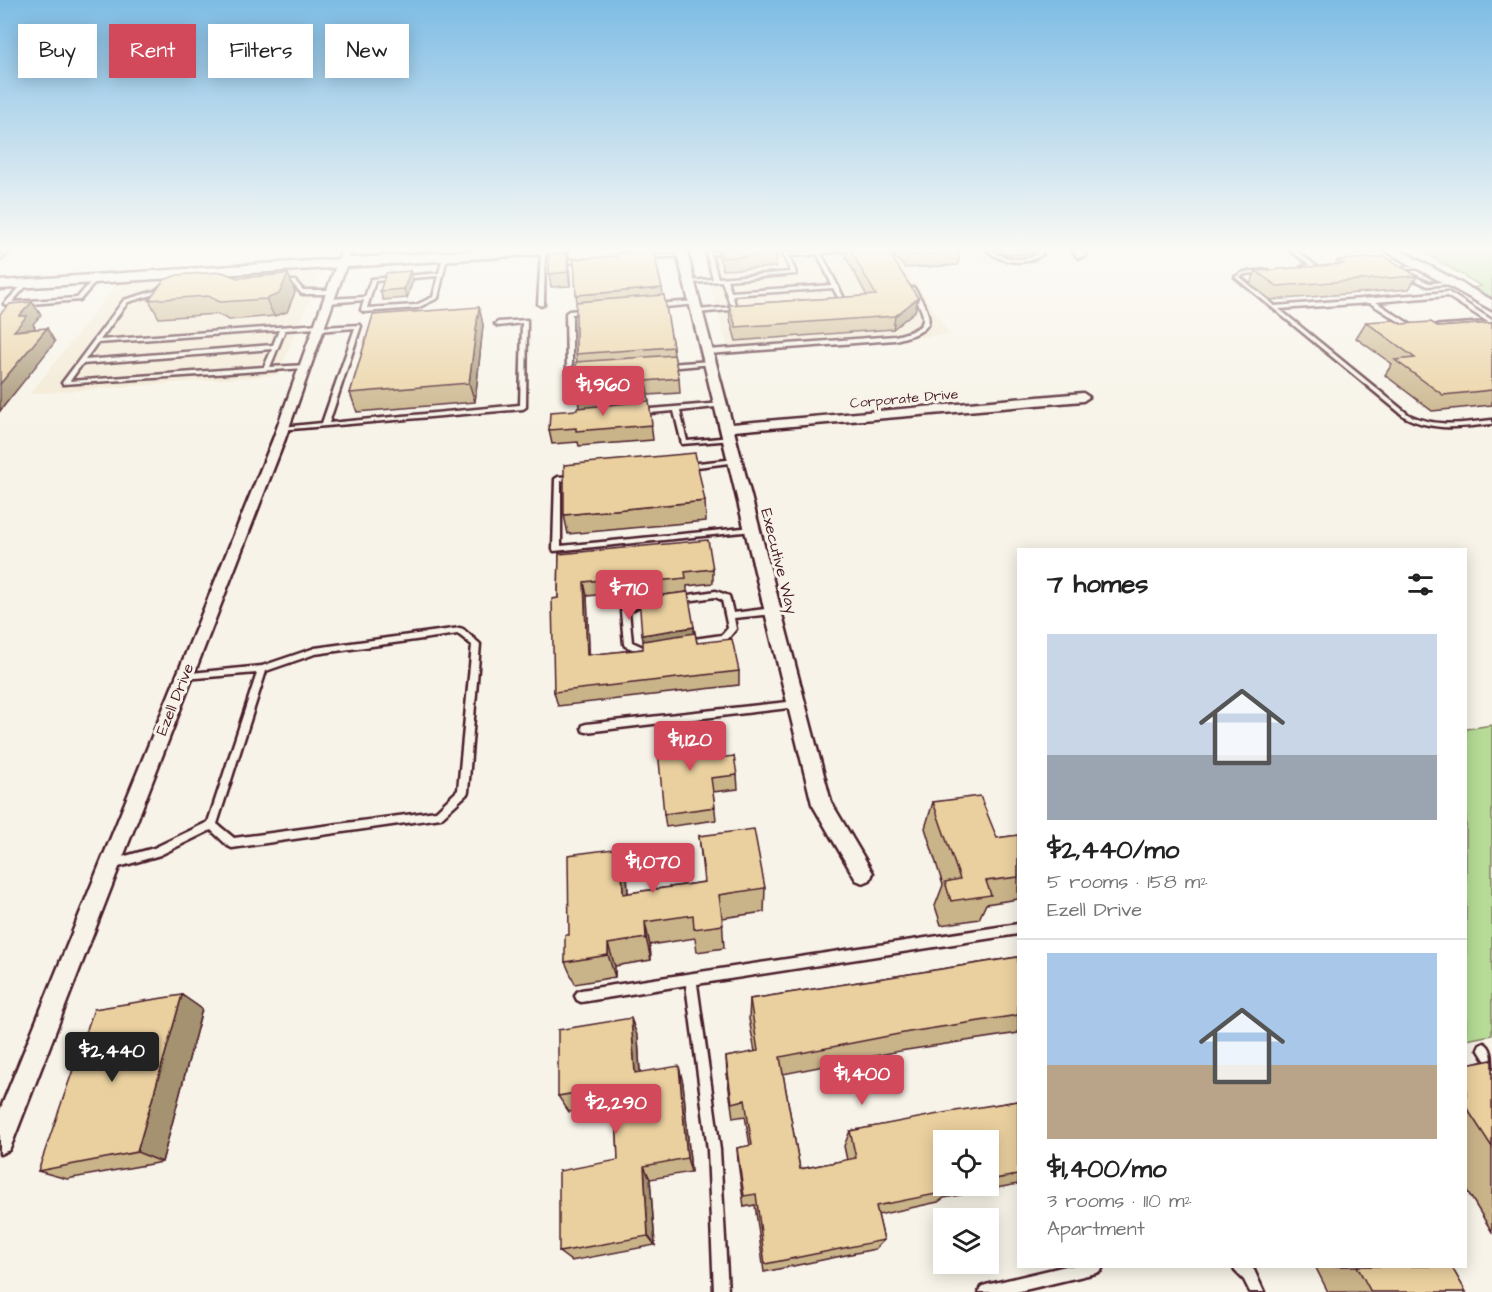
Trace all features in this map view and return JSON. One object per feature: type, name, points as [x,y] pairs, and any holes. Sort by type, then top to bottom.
[{"type":"street","name":"Ezell Drive","points":[[0,1141],[282,429],[326,309]]},
{"type":"street","name":"Executive Way","points":[[697,309],[822,804],[862,873]]},
{"type":"street","name":"Corporate Drive","points":[[729,434],[1083,397]]},
{"type":"lane","points":[[120,309],[65,383],[78,384],[305,366]]},
{"type":"lane","points":[[664,366],[710,358],[915,334],[922,330],[928,320],[924,309]]},
{"type":"lane","points":[[1276,309],[1407,416],[1421,424],[1435,427],[1492,422]]},
{"type":"lane","points":[[1383,309],[1413,329],[1492,322]]},
{"type":"lane","points":[[1472,309],[1492,322]]},
{"type":"lane","points":[[592,311],[569,313],[569,373],[593,371]]},
{"type":"lane","points":[[282,429],[523,407],[525,321],[498,324]]},
{"type":"lane","points":[[95,342],[283,328],[358,326],[325,425]]},
{"type":"lane","points":[[266,369],[283,328]]},
{"type":"lane","points":[[80,362],[275,347]]},
{"type":"lane","points":[[632,413],[722,405]]},
{"type":"lane","points":[[677,409],[684,443],[729,434]]},
{"type":"lane","points":[[677,467],[736,461]]},
{"type":"lane","points":[[582,477],[558,479],[557,549],[753,529]]},
{"type":"lane","points":[[671,599],[716,594],[726,598],[732,629],[724,638],[677,645]]},
{"type":"lane","points":[[660,601],[638,603],[625,611],[628,644],[642,650],[665,646]]},
{"type":"lane","points":[[730,616],[774,611]]},
{"type":"lane","points":[[183,676],[262,669],[315,651],[460,632],[476,644],[463,792],[438,815],[232,843],[212,825]]},
{"type":"lane","points":[[109,865],[156,852],[212,825],[262,669]]},
{"type":"lane","points":[[586,728],[797,704]]},
{"type":"lane","points":[[581,996],[1017,929]]},
{"type":"lane","points":[[691,979],[714,1150],[718,1291]]},
{"type":"lane","points":[[1484,1049],[1492,1061]]},
{"type":"lane","points":[[986,1292],[1088,1268]]},
{"type":"lane","points":[[1242,1268],[1249,1275],[1257,1292]]},
{"type":"shaded area","points":[[97,309],[306,309],[278,375],[30,394]]},
{"type":"shaded area","points":[[717,309],[933,309],[950,335],[729,352]]},
{"type":"green space","points":[[1492,725],[1492,1035],[1467,1040],[1467,729]]},
{"type":"building","points":[[5,309],[25,309],[19,316],[27,316],[14,331],[47,328],[0,384],[0,314]]},
{"type":"building","points":[[479,309],[469,383],[350,393],[373,315]]},
{"type":"building","points":[[576,309],[666,309],[673,347],[576,354]]},
{"type":"building","points":[[730,309],[904,309],[895,316],[736,327]]},
{"type":"building","points":[[1394,320],[1401,324],[1431,322],[1439,327],[1492,323],[1492,390],[1443,395],[1395,360],[1415,358],[1366,322]]},
{"type":"building","points":[[674,355],[679,378],[646,381],[648,393],[578,399],[576,362]]},
{"type":"building","points":[[649,401],[652,425],[576,431],[576,428],[549,430],[550,412]]},
{"type":"building","points":[[695,453],[705,501],[564,515],[564,465]]},
{"type":"building","points":[[708,540],[713,569],[685,572],[686,578],[637,583],[636,576],[584,582],[587,655],[643,649],[643,641],[695,633],[697,643],[732,639],[739,671],[554,692],[552,599],[558,598],[559,554]]},
{"type":"building","points":[[688,592],[694,627],[642,635],[639,598]]},
{"type":"building","points":[[706,732],[710,759],[734,756],[737,775],[711,778],[715,807],[664,814],[657,739]]},
{"type":"building","points":[[980,796],[997,838],[1017,835],[1017,877],[986,881],[991,895],[951,901],[945,882],[960,879],[933,802]]},
{"type":"building","points":[[754,829],[765,888],[719,895],[723,925],[694,929],[693,915],[645,922],[646,938],[608,944],[608,955],[565,962],[565,935],[569,935],[568,855],[621,848],[623,894],[705,882],[699,836]]},
{"type":"building","points":[[1017,957],[1017,1015],[909,1032],[780,1057],[800,1169],[856,1158],[850,1131],[1017,1101],[1017,1175],[999,1178],[999,1130],[933,1130],[933,1195],[876,1206],[884,1240],[765,1264],[756,1194],[744,1196],[737,1148],[752,1145],[745,1100],[732,1103],[726,1057],[758,1051],[750,999]]},
{"type":"building","points":[[182,995],[137,1152],[38,1171],[94,1009]]},
{"type":"building","points":[[631,1018],[635,1073],[679,1066],[687,1158],[644,1166],[648,1236],[559,1252],[559,1171],[618,1160],[615,1086],[558,1096],[558,1030]]},
{"type":"building","points":[[1492,1060],[1492,1147],[1467,1109],[1467,1065]]},
{"type":"building","points":[[1358,1268],[1452,1268],[1466,1292],[1371,1292]]}]
